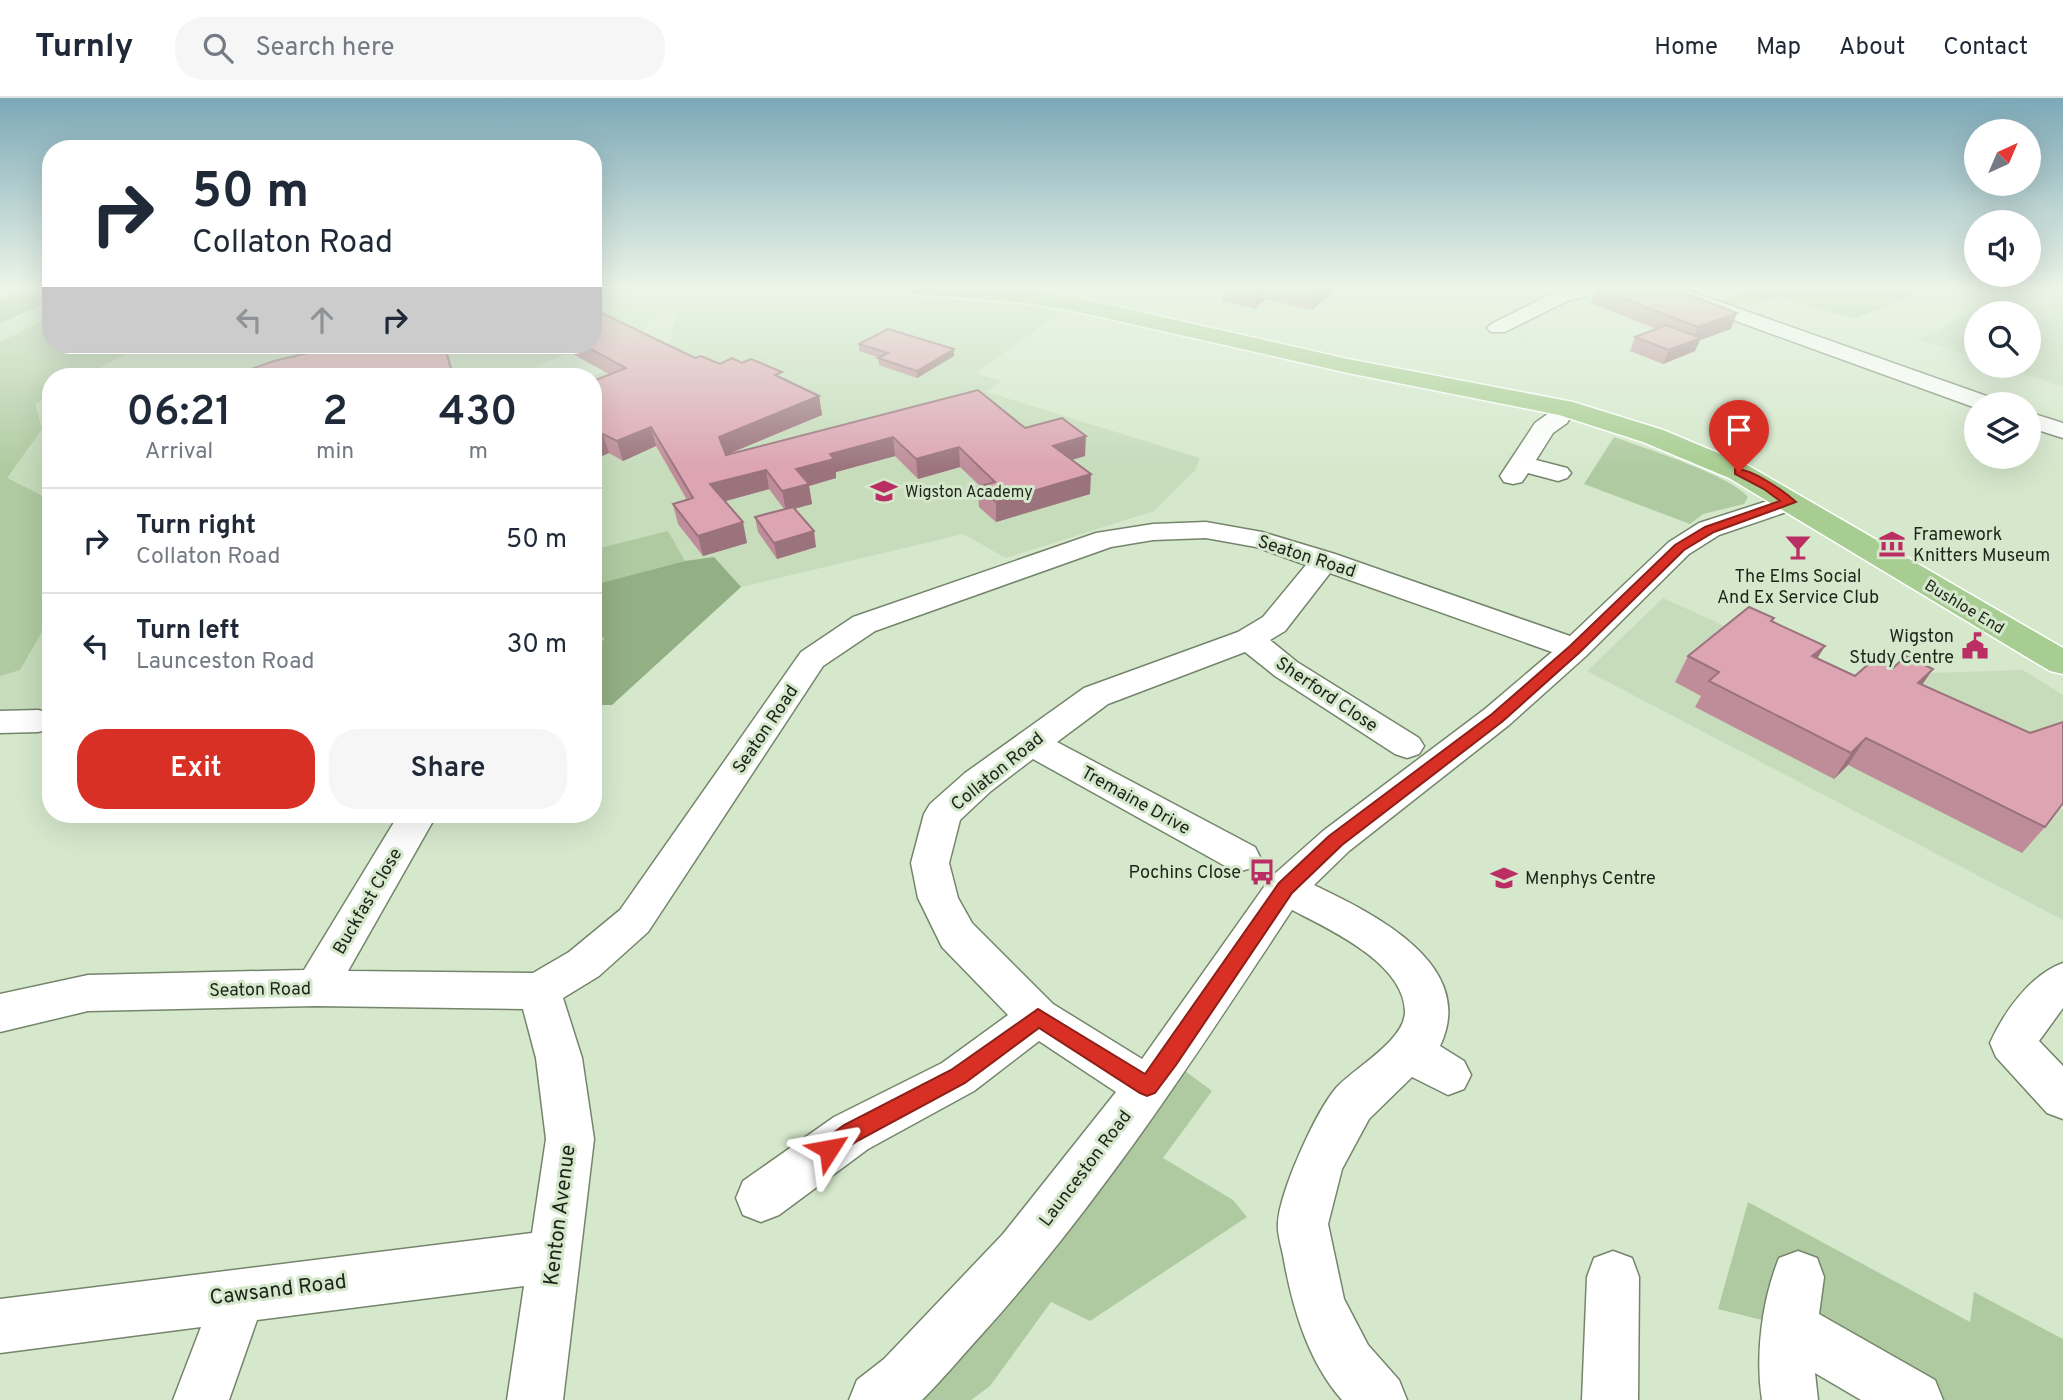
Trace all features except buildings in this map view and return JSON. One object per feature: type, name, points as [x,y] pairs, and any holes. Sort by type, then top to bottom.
[{"type":"main road","name":"Bushloe End","points":[[1267,348],[1564,408],[1677,446],[1749,477],[2063,663]]},
{"type":"street","points":[[1830,348],[1964,396]]},
{"type":"street","points":[[1558,473],[1516,470],[1544,428],[1558,418],[1564,408]]},
{"type":"street","points":[[2041,423],[2063,431]]},
{"type":"street","name":"Launceston Road","points":[[877,1400],[904,1379],[1021,1252],[1169,1059],[1285,888],[1335,841],[1497,717],[1575,649],[1679,548],[1696,536],[1790,502]]},
{"type":"street","name":"Seaton Road","points":[[0,1013],[88,993],[316,988],[539,991],[584,964],[634,921],[812,659],[864,624],[1106,539],[1153,532],[1206,530],[1262,540],[1575,649]]},
{"type":"street","name":"Collaton Road","points":[[1147,1087],[1038,1017],[957,935],[939,898],[930,863],[943,814],[978,782],[1096,696],[1249,639],[1274,625],[1325,560]]},
{"type":"street","name":"Sherford Close","points":[[1249,639],[1286,669],[1407,746]]},
{"type":"street","name":"Tremaine Drive","points":[[1031,743],[1241,857]]},
{"type":"street","name":"Buckfast Close","points":[[316,988],[413,823]]},
{"type":"street","points":[[1285,888],[1345,918],[1384,944],[1408,965],[1422,988],[1427,1012],[1423,1035],[1429,1063],[1352,1104],[1319,1164],[1303,1224],[1319,1305],[1348,1365],[1379,1400]]},
{"type":"street","points":[[2063,982],[2043,1000],[2012,1043],[2063,1098]]},
{"type":"street","name":"Kenton Avenue","points":[[535,1400],[570,1139],[559,1058],[539,991]]},
{"type":"street","points":[[761,1198],[851,1133],[958,1077],[1038,1017]]},
{"type":"street","name":"Cawsand Road","points":[[0,1326],[555,1256]]},
{"type":"street","points":[[1610,1400],[1613,1278]]},
{"type":"street","points":[[201,1400],[240,1294]]},
{"type":"street","points":[[1790,1400],[1787,1381],[1794,1302],[1915,1400]]},
{"type":"shaded area","points":[[0,348],[42,348],[42,354],[566,354],[533,368],[42,368],[42,711],[0,712]]},
{"type":"shaded area","points":[[0,348],[42,348],[42,354],[125,354],[99,368],[42,368],[42,400],[35,404],[42,429],[7,478],[42,496],[42,632],[20,670],[0,676]]},
{"type":"shaded area","name":"Wigston Academy","points":[[657,348],[1011,348],[975,373],[1001,381],[987,392],[1200,458],[1195,470],[1154,511],[1006,558],[963,534],[741,587],[612,705],[602,705],[602,372]]},
{"type":"shaded area","points":[[1945,348],[1964,348],[1964,354]]},
{"type":"shaded area","points":[[2041,348],[2063,348],[2063,387],[2036,378],[2041,378]]},
{"type":"shaded area","points":[[1614,437],[1706,471],[1748,497],[1744,504],[1703,514],[1690,524],[1584,484]]},
{"type":"shaded area","points":[[668,531],[685,561],[602,583],[602,548]]},
{"type":"shaded area","points":[[714,557],[741,587],[612,705],[602,705],[602,583],[685,561]]},
{"type":"shaded area","points":[[1663,598],[1835,676],[2023,670],[2063,695],[2063,728],[1988,762],[2063,810],[2063,920],[1587,671]]},
{"type":"shaded area","points":[[1169,1059],[1212,1091],[1163,1158],[1233,1200],[1247,1217],[1090,1321],[1051,1302],[990,1386],[971,1400],[877,1400]]},
{"type":"shaded area","points":[[1748,1202],[1970,1322],[1974,1292],[2063,1339],[2063,1400],[1915,1400],[1790,1327],[1718,1309]]},
{"type":"place","name":"Wigston Academy","points":[[884,491]]},
{"type":"place","name":"Framework Knitters Museum","points":[[1892,544]]},
{"type":"place","name":"The Elms Social And Ex Service Club","points":[[1798,547]]},
{"type":"place","name":"Wigston Study Centre","points":[[1975,646]]},
{"type":"place","name":"Pochins Close","points":[[1262,872]]},
{"type":"place","name":"Menphys Centre","points":[[1504,878]]},
{"type":"route","points":[[829,1149],[851,1133],[958,1077],[1038,1017],[1147,1087],[1169,1059],[1285,888],[1335,841],[1497,717],[1575,649],[1679,548],[1709,529],[1790,502],[1739,472]]}]
